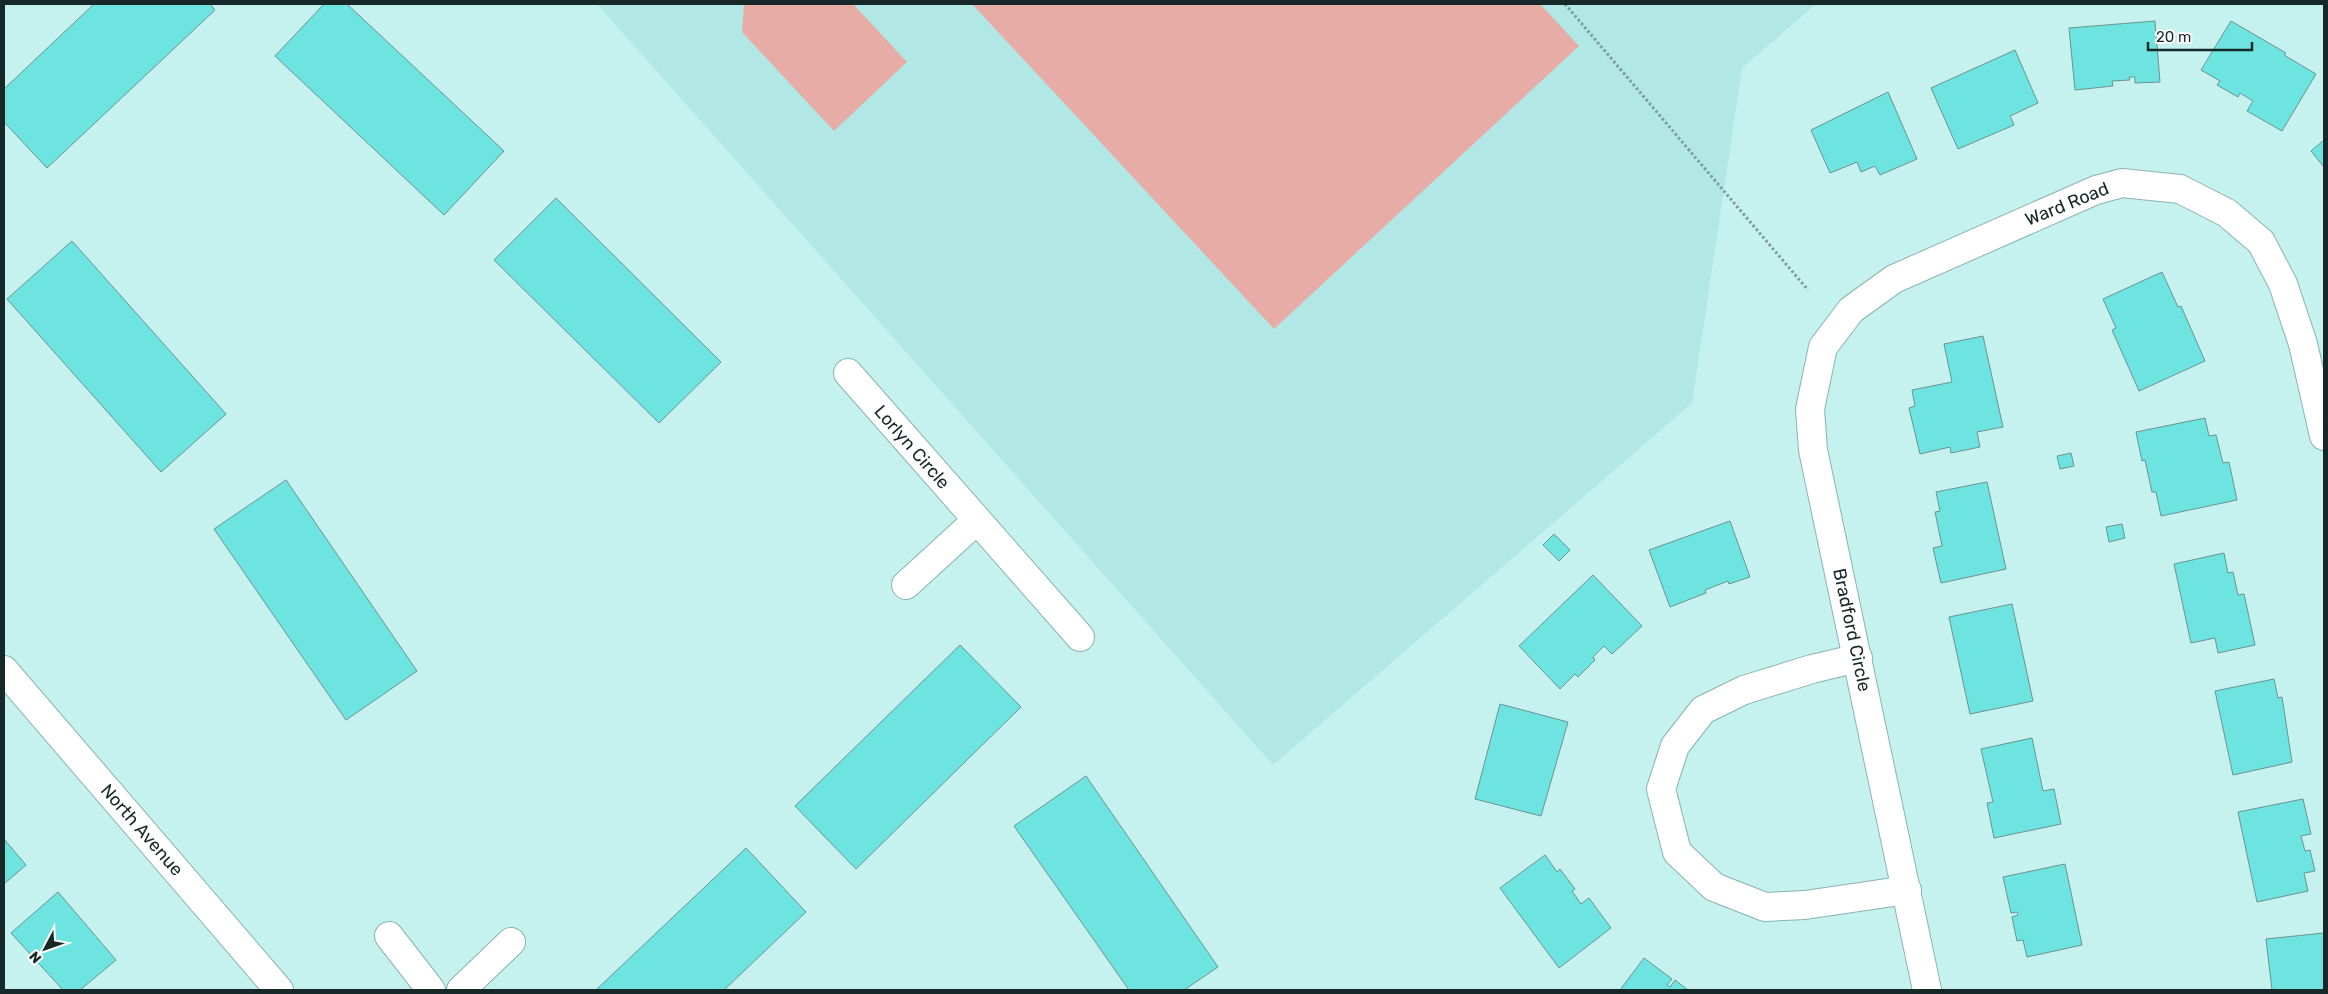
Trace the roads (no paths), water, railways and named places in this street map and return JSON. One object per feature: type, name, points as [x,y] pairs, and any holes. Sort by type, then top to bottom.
[{"type":"street","name":"Ward Road","points":[[1876,290],[1894,279],[2096,190],[2122,183],[2180,189],[2227,214],[2261,242],[2283,284],[2303,344],[2324,436]]},
{"type":"street","name":"Bradford Circle","points":[[1876,290],[1851,310],[1823,347],[1814,380],[1810,409],[1813,450],[1927,990]]},
{"type":"street","name":"Lorlyn Circle","points":[[848,373],[976,521],[1080,637]]},
{"type":"street","points":[[906,585],[976,521]]},
{"type":"street","points":[[1858,658],[1812,669],[1744,690],[1702,710],[1675,746],[1661,788],[1677,852],[1714,887],[1765,907],[1805,905],[1907,890]]},
{"type":"street","name":"North Avenue","points":[[4,670],[279,990]]},
{"type":"street","points":[[389,936],[431,990]]},
{"type":"street","points":[[461,990],[511,942]]}]
